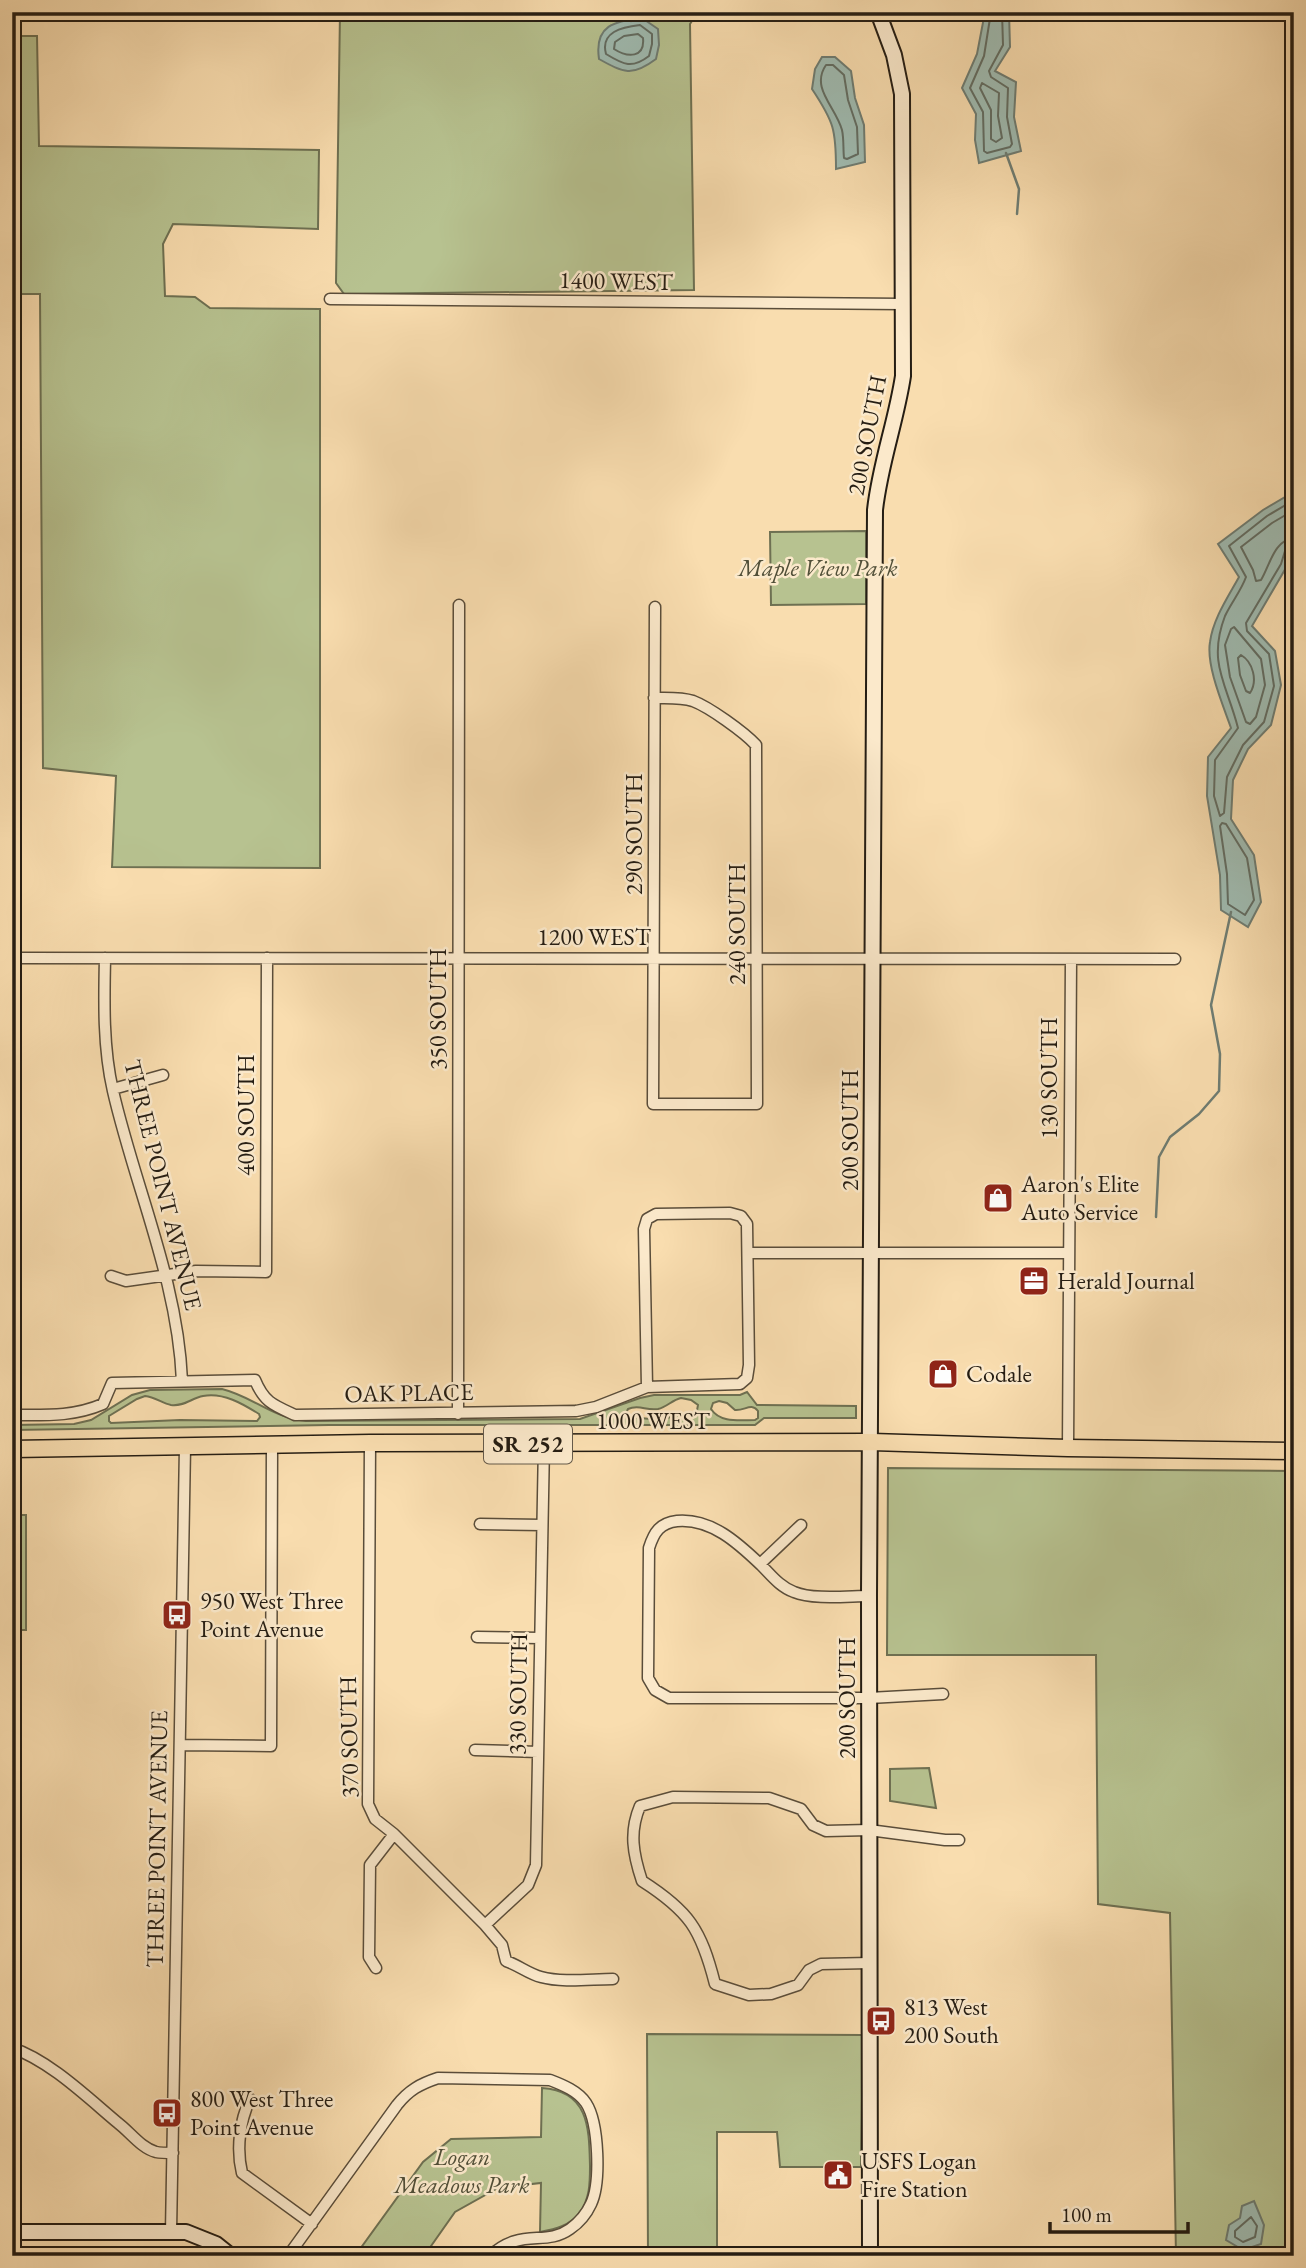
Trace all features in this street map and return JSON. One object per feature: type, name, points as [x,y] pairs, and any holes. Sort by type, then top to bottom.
[{"type":"main road","name":"1000 WEST","points":[[12,1448],[370,1443],[872,1442],[1294,1451]]},
{"type":"street","name":"200 SOUTH","points":[[870,2256],[869,1596],[872,1442],[875,510],[879,477],[898,410],[903,376],[902,94],[894,54],[878,12]]},
{"type":"street","name":"1400 WEST","points":[[330,299],[902,304]]},
{"type":"street","name":"350 SOUTH","points":[[458,1414],[459,605]]},
{"type":"street","name":"290 SOUTH","points":[[653,1104],[655,607]]},
{"type":"street","name":"240 SOUTH","points":[[653,1104],[757,1104],[758,958],[756,745],[747,735],[694,701],[654,698]]},
{"type":"street","name":"1200 WEST","points":[[12,958],[1175,959]]},
{"type":"street","name":"THREE POINT AVENUE","points":[[105,958],[105,1031],[113,1090],[177,1321],[183,1381]]},
{"type":"street","name":"400 SOUTH","points":[[165,1277],[196,1271],[266,1272],[267,958]]},
{"type":"street","name":"130 SOUTH","points":[[1068,1448],[1071,960]]},
{"type":"street","points":[[113,1090],[163,1075]]},
{"type":"street","name":"OAK PLACE","points":[[183,1381],[255,1380],[262,1396],[272,1405],[295,1415],[576,1411],[596,1407],[647,1387],[740,1384],[747,1378],[749,1365],[747,1224],[741,1216],[730,1213],[656,1214],[647,1219],[644,1229],[647,1387]]},
{"type":"street","points":[[748,1253],[1069,1253]]},
{"type":"street","points":[[111,1276],[126,1281],[165,1277]]},
{"type":"street","points":[[12,1415],[67,1415],[88,1410],[103,1404],[112,1383],[183,1381]]},
{"type":"street","name":"370 SOUTH","points":[[370,1443],[368,1804],[375,1819],[394,1834],[485,1925],[502,1945],[506,1961],[522,1966],[538,1976],[552,1979],[614,1979]]},
{"type":"street","name":"330 SOUTH","points":[[485,1925],[528,1885],[536,1865],[544,1444]]},
{"type":"street","points":[[180,1745],[271,1746],[272,1446]]},
{"type":"street","name":"THREE POINT AVENUE","points":[[171,2232],[185,1447]]},
{"type":"street","points":[[869,1596],[794,1592],[777,1582],[760,1564],[721,1532],[701,1524],[667,1522],[654,1532],[649,1548],[648,1678],[655,1690],[670,1698],[869,1698],[943,1694]]},
{"type":"street","points":[[480,1524],[542,1525]]},
{"type":"street","points":[[760,1564],[801,1525]]},
{"type":"street","points":[[477,1637],[540,1638]]},
{"type":"street","points":[[475,1750],[538,1752]]},
{"type":"street","points":[[870,1963],[821,1964],[809,1970],[798,1985],[771,1994],[749,1995],[715,1984],[701,1938],[688,1916],[667,1897],[642,1881],[634,1857],[632,1835],[640,1806],[673,1797],[769,1798],[801,1809],[813,1825],[827,1831],[869,1830],[959,1840]]},
{"type":"street","points":[[376,1968],[369,1956],[370,1865],[394,1834]]},
{"type":"street","points":[[12,2048],[24,2052],[53,2071],[140,2143],[156,2152],[173,2153]]},
{"type":"street","points":[[288,2256],[407,2092],[438,2078],[550,2080],[577,2093],[585,2102],[595,2129],[596,2182],[592,2202],[582,2219],[567,2231],[550,2237],[515,2239],[490,2256]]},
{"type":"street","points":[[250,2099],[241,2118],[242,2173],[312,2224]]},
{"type":"street","points":[[12,2232],[186,2232],[216,2244],[232,2256]]},
{"type":"green space","points":[[340,12],[698,12],[690,24],[694,290],[344,294],[336,283]]},
{"type":"green space","points":[[12,36],[37,36],[39,146],[319,150],[318,229],[173,224],[163,244],[165,296],[195,297],[210,308],[320,309],[320,868],[112,867],[116,776],[43,768],[40,294],[12,294]]},
{"type":"green space","name":"Maple View Park","points":[[866,531],[866,604],[771,605],[770,532]]},
{"type":"green space","points":[[222,1389],[282,1415],[306,1421],[580,1419],[654,1395],[740,1395],[747,1392],[757,1405],[856,1406],[856,1418],[764,1418],[755,1425],[329,1425],[12,1430],[12,1425],[74,1424],[91,1420],[132,1395],[150,1390]],"holes":[[[145,1396],[175,1405],[203,1396],[225,1397],[240,1403],[260,1417],[257,1421],[109,1421],[109,1416]],[[681,1398],[698,1405],[696,1416],[679,1414],[662,1420],[629,1417],[626,1413],[628,1409],[636,1407],[658,1409]],[[713,1403],[727,1403],[735,1410],[753,1407],[758,1411],[758,1418],[725,1419],[711,1409]]]},
{"type":"green space","points":[[888,1468],[1294,1471],[1294,2256],[1176,2256],[1170,1913],[1098,1904],[1096,1655],[887,1655]]},
{"type":"green space","points":[[12,1515],[26,1515],[26,1630],[12,1630]]},
{"type":"green space","points":[[929,1768],[936,1808],[890,1801],[890,1769]]},
{"type":"green space","points":[[647,2034],[863,2035],[861,2167],[780,2167],[777,2132],[717,2132],[717,2256],[648,2256]]},
{"type":"green space","name":"Logan Meadows Park","points":[[542,2088],[570,2096],[584,2115],[587,2126],[589,2191],[583,2208],[571,2221],[540,2232],[541,2183],[498,2188],[455,2212],[424,2256],[355,2256],[423,2162],[451,2139],[541,2137]]},
{"type":"water","points":[[985,12],[1009,12],[1010,47],[995,71],[1016,82],[1014,117],[1021,151],[979,163],[975,140],[976,114],[962,88],[977,54]]},
{"type":"water","points":[[642,18],[658,29],[656,59],[640,69],[628,71],[599,59],[600,39],[608,27]]},
{"type":"water","points":[[822,57],[835,57],[851,71],[855,98],[864,125],[865,162],[836,169],[832,127],[812,89],[815,69]]},
{"type":"water","points":[[1294,489],[1294,542],[1287,566],[1252,626],[1275,651],[1281,685],[1271,725],[1248,749],[1233,780],[1231,819],[1254,855],[1261,902],[1248,927],[1221,910],[1220,875],[1207,796],[1208,757],[1231,728],[1210,662],[1210,642],[1218,617],[1239,577],[1218,544]]},
{"type":"water","points":[[1254,2201],[1264,2225],[1261,2244],[1243,2250],[1226,2240],[1229,2225],[1240,2218],[1242,2206]]},
{"type":"waterway","points":[[631,21],[632,12]]},
{"type":"waterway","points":[[1006,153],[1019,189],[1017,214]]},
{"type":"waterway","points":[[1156,1217],[1159,1157],[1170,1137],[1199,1114],[1219,1091],[1220,1054],[1211,1005],[1231,912]]},
{"type":"place","name":"Aaron's Elite Auto Service","points":[[998,1198]]},
{"type":"place","name":"Herald Journal","points":[[1034,1281]]},
{"type":"place","name":"Codale","points":[[943,1374]]},
{"type":"place","name":"950 West Three Point Avenue","points":[[177,1615]]},
{"type":"place","name":"813 West 200 South","points":[[881,2021]]},
{"type":"place","name":"800 West Three Point Avenue","points":[[167,2113]]},
{"type":"place","name":"USFS Logan Fire Station","points":[[838,2175]]}]
